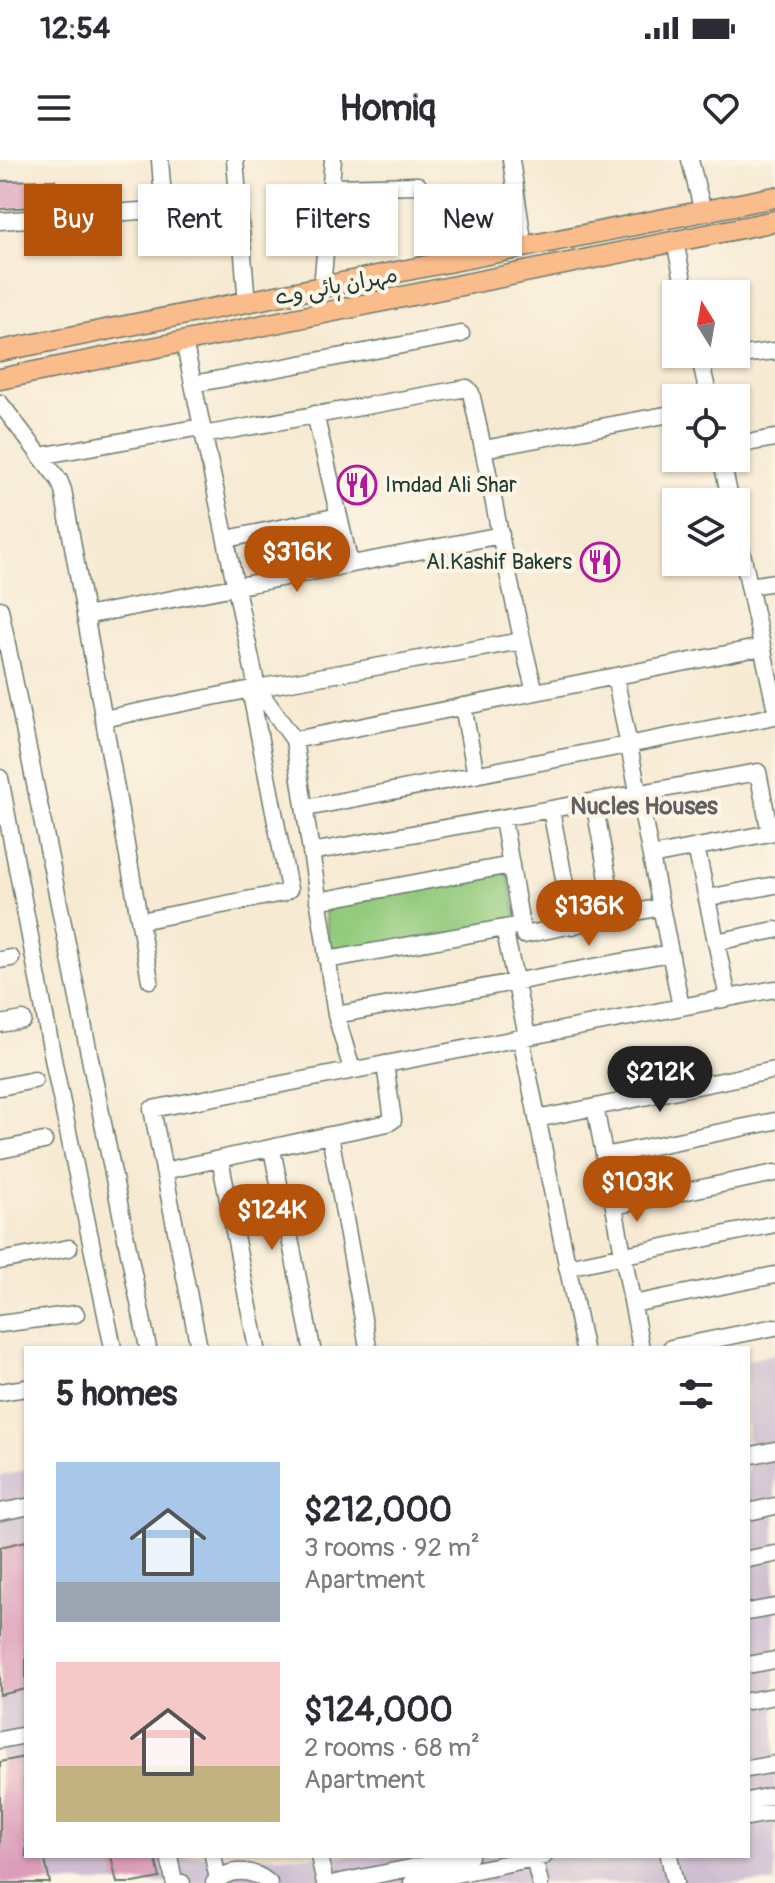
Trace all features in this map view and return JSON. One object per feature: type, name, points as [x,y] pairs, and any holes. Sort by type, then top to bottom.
[{"type":"main road","name":"مہران ہائی وے","points":[[0,351],[775,197]]},
{"type":"main road","name":"مہران ہائی وے","points":[[0,379],[775,221]]},
{"type":"street","points":[[160,160],[162,184]]},
{"type":"street","points":[[235,160],[237,184]]},
{"type":"street","points":[[331,184],[333,160]]},
{"type":"street","points":[[511,160],[524,247]]},
{"type":"street","points":[[690,160],[703,212]]},
{"type":"street","points":[[0,221],[138,212]]},
{"type":"street","points":[[675,242],[683,280]]},
{"type":"street","points":[[243,256],[247,303]]},
{"type":"street","points":[[322,288],[325,256]]},
{"type":"street","points":[[193,384],[461,334]]},
{"type":"street","points":[[140,921],[283,893],[289,889],[227,539],[184,341]]},
{"type":"street","points":[[750,353],[775,351]]},
{"type":"street","points":[[40,456],[467,388],[471,393],[484,449],[521,641],[535,692]]},
{"type":"street","points":[[0,403],[59,480],[63,490],[150,980]]},
{"type":"street","points":[[315,414],[350,564]]},
{"type":"street","points":[[484,449],[662,416]]},
{"type":"street","points":[[750,442],[775,438]]},
{"type":"street","points":[[227,539],[339,516]]},
{"type":"street","points":[[85,616],[501,535]]},
{"type":"street","points":[[747,576],[775,706]]},
{"type":"street","points":[[749,586],[775,582]]},
{"type":"street","points":[[0,609],[148,1346]]},
{"type":"street","points":[[103,719],[253,688],[521,641]]},
{"type":"street","points":[[294,740],[762,647]]},
{"type":"street","points":[[615,676],[681,1007]]},
{"type":"street","points":[[253,688],[294,740],[336,1015],[352,1070]]},
{"type":"street","points":[[463,706],[476,775]]},
{"type":"street","points":[[306,808],[775,716]]},
{"type":"street","points":[[311,852],[758,772],[772,832],[651,856]]},
{"type":"street","points":[[0,778],[55,1069],[113,1346]]},
{"type":"street","points":[[594,802],[615,917]]},
{"type":"street","points":[[551,810],[573,926]]},
{"type":"street","points":[[503,819],[524,935],[661,907]]},
{"type":"street","points":[[696,847],[728,998]]},
{"type":"street","points":[[318,901],[511,865]]},
{"type":"street","points":[[707,898],[775,885]]},
{"type":"street","points":[[327,960],[521,925]]},
{"type":"street","points":[[504,928],[516,982],[537,1119],[584,1346]]},
{"type":"street","points":[[716,942],[775,930]]},
{"type":"street","points":[[336,1015],[670,953]]},
{"type":"street","points":[[199,1346],[152,1109],[775,989]]},
{"type":"street","points":[[0,1024],[23,1020]]},
{"type":"street","points":[[164,1171],[388,1123],[393,1120],[385,1064]]},
{"type":"street","points":[[537,1119],[775,1070]]},
{"type":"street","points":[[0,1087],[34,1080]]},
{"type":"street","points":[[595,1107],[641,1346]]},
{"type":"street","points":[[604,1156],[775,1121]]},
{"type":"street","points":[[330,1135],[368,1346]]},
{"type":"street","points":[[0,1150],[44,1141]]},
{"type":"street","points":[[272,1149],[312,1346]]},
{"type":"street","points":[[220,1159],[257,1346]]},
{"type":"street","points":[[614,1206],[775,1173]]},
{"type":"street","points":[[567,1267],[775,1224]]},
{"type":"street","points":[[0,1261],[69,1248]]},
{"type":"street","points":[[633,1304],[775,1275]]},
{"type":"street","points":[[0,1324],[76,1314]]},
{"type":"street","points":[[681,1346],[775,1327]]},
{"type":"street","points":[[0,1392],[24,1388]]},
{"type":"street","points":[[750,1456],[775,1450]]},
{"type":"street","points":[[750,1512],[775,1506]]},
{"type":"street","points":[[0,1512],[24,1507]]},
{"type":"street","points":[[750,1559],[775,1554]]},
{"type":"street","points":[[750,1612],[775,1607]]},
{"type":"street","points":[[750,1665],[775,1660]]},
{"type":"street","points":[[750,1701],[775,1696]]},
{"type":"street","points":[[0,1740],[24,1735]]},
{"type":"street","points":[[750,1769],[775,1764]]},
{"type":"street","points":[[750,1801],[775,1795]]},
{"type":"street","points":[[750,1817],[775,1812]]},
{"type":"street","points":[[169,1858],[174,1881],[182,1883]]},
{"type":"street","points":[[213,1858],[216,1881],[252,1864],[269,1883]]},
{"type":"street","points":[[319,1858],[325,1883]]},
{"type":"street","points":[[336,1883],[460,1858]]},
{"type":"street","points":[[412,1883],[534,1858]]},
{"type":"street","points":[[539,1858],[540,1883]]},
{"type":"street","points":[[669,1858],[675,1883]]},
{"type":"shaded area","points":[[775,1354],[775,1883],[0,1883],[0,1476],[24,1470],[24,1858],[750,1858],[750,1360]]},
{"type":"green space","points":[[507,870],[518,923],[331,954],[324,907]]},
{"type":"building","points":[[55,180],[55,184],[24,184],[24,208],[0,209],[0,181]]},
{"type":"building","points":[[24,1541],[24,1689],[0,1695],[0,1547]]},
{"type":"building","points":[[24,1757],[24,1858],[44,1858],[50,1883],[0,1883],[0,1762]]},
{"type":"building","points":[[111,1858],[155,1858],[160,1878],[117,1883]]},
{"type":"place","name":"Imdad Ali Shar","points":[[357,485]]},
{"type":"place","name":"Al.Kashif Bakers","points":[[600,562]]},
{"type":"district","name":"Nucles Houses","points":[[644,806]]}]
